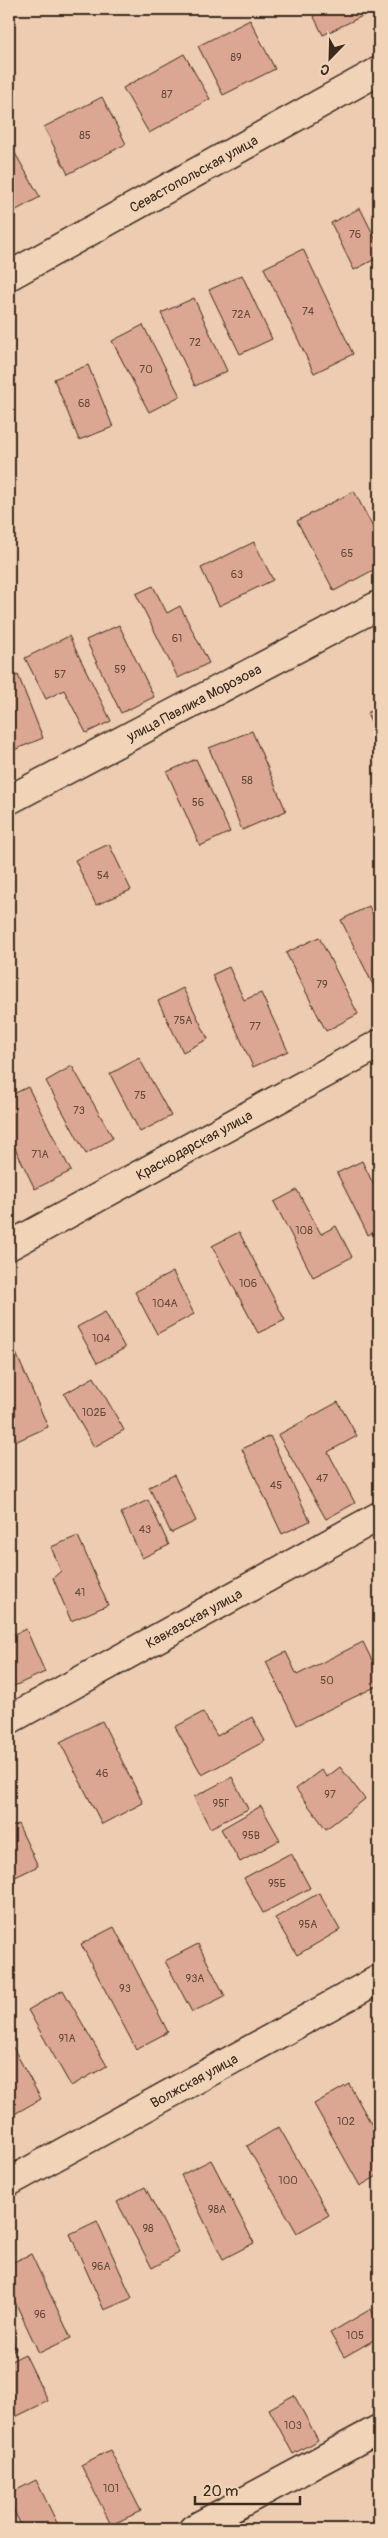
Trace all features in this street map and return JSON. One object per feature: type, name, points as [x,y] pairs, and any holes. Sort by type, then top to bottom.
[{"type":"street","name":"Севастопольская улица","points":[[9,276],[379,71]]},
{"type":"street","name":"улица Павлика Морозова","points":[[9,800],[379,605]]},
{"type":"street","name":"Краснодарская улица","points":[[9,1246],[379,1044]]},
{"type":"street","name":"Кавказская улица","points":[[9,1720],[379,1516]]},
{"type":"street","name":"Волжская улица","points":[[9,2182],[379,1979]]},
{"type":"street","points":[[193,2529],[379,2429]]},
{"type":"building","points":[[310,9],[377,9],[323,35]]},
{"type":"building","points":[[250,20],[275,69],[223,95],[198,46]]},
{"type":"building","points":[[184,54],[210,99],[149,133],[123,88]]},
{"type":"building","points":[[102,97],[126,144],[68,174],[44,127]]},
{"type":"building","points":[[12,148],[40,197],[9,214],[9,150]]},
{"type":"building","points":[[360,208],[379,246],[379,257],[354,270],[331,223]]},
{"type":"building","points":[[303,249],[353,354],[314,373],[264,268]]},
{"type":"building","points":[[242,275],[272,339],[240,354],[209,290]]},
{"type":"building","points":[[194,298],[227,371],[195,386],[161,313]]},
{"type":"building","points":[[143,325],[180,396],[149,412],[112,341]]},
{"type":"building","points":[[88,365],[113,427],[79,440],[54,379]]},
{"type":"building","points":[[354,491],[379,539],[379,567],[334,591],[297,521]]},
{"type":"building","points":[[254,542],[273,580],[219,606],[201,568]]},
{"type":"building","points":[[153,586],[167,613],[180,606],[209,663],[178,678],[136,594]]},
{"type":"building","points":[[119,625],[154,697],[121,713],[86,640]]},
{"type":"building","points":[[69,636],[111,721],[86,733],[64,690],[46,699],[25,658]]},
{"type":"building","points":[[18,675],[43,738],[9,752],[9,679]]},
{"type":"building","points":[[379,707],[379,738],[367,713]]},
{"type":"building","points":[[252,731],[286,811],[242,830],[209,748]]},
{"type":"building","points":[[196,759],[230,832],[200,846],[167,772]]},
{"type":"building","points":[[109,844],[131,890],[96,905],[75,860]]},
{"type":"building","points":[[369,906],[379,927],[379,997],[341,920]]},
{"type":"building","points":[[319,937],[358,1014],[326,1031],[286,953]]},
{"type":"building","points":[[229,967],[244,1000],[261,993],[288,1051],[253,1067],[212,975]]},
{"type":"building","points":[[183,988],[208,1039],[183,1052],[158,1001]]},
{"type":"building","points":[[139,1058],[171,1116],[140,1132],[110,1074]]},
{"type":"building","points":[[72,1066],[113,1138],[86,1154],[46,1081]]},
{"type":"building","points":[[28,1087],[71,1171],[35,1189],[9,1136],[9,1096]]},
{"type":"building","points":[[362,1161],[379,1196],[379,1229],[368,1235],[337,1173]]},
{"type":"building","points":[[297,1190],[321,1234],[336,1226],[352,1257],[313,1277],[274,1202]]},
{"type":"building","points":[[239,1232],[285,1320],[258,1333],[212,1246]]},
{"type":"building","points":[[173,1272],[194,1314],[157,1334],[135,1292]]},
{"type":"building","points":[[105,1312],[125,1348],[97,1363],[77,1327]]},
{"type":"building","points":[[16,1353],[48,1427],[17,1441],[9,1423],[9,1356]]},
{"type":"building","points":[[94,1377],[124,1430],[94,1447],[64,1394]]},
{"type":"building","points":[[338,1402],[357,1436],[328,1452],[355,1503],[326,1519],[278,1435]]},
{"type":"building","points":[[270,1436],[310,1521],[282,1534],[242,1449]]},
{"type":"building","points":[[174,1475],[196,1521],[171,1533],[149,1487]]},
{"type":"building","points":[[148,1500],[169,1545],[142,1558],[121,1513]]},
{"type":"building","points":[[78,1536],[108,1605],[71,1621],[53,1578],[61,1571],[51,1547]]},
{"type":"building","points":[[26,1629],[45,1672],[12,1687],[9,1680],[9,1636]]},
{"type":"building","points":[[363,1642],[379,1675],[379,1685],[297,1725],[266,1662],[286,1652],[297,1675]]},
{"type":"building","points":[[203,1712],[217,1736],[252,1717],[265,1741],[202,1775],[175,1727]]},
{"type":"building","points":[[102,1721],[143,1803],[102,1824],[60,1742]]},
{"type":"building","points":[[340,1767],[365,1799],[326,1829],[296,1789],[321,1770],[327,1777]]},
{"type":"building","points":[[232,1777],[248,1809],[210,1828],[194,1797]]},
{"type":"building","points":[[261,1806],[280,1840],[240,1862],[221,1829]]},
{"type":"building","points":[[18,1824],[38,1866],[9,1880],[9,1828]]},
{"type":"building","points":[[291,1853],[310,1888],[263,1913],[244,1878]]},
{"type":"building","points":[[319,1893],[340,1930],[297,1955],[275,1918]]},
{"type":"building","points":[[114,1927],[168,2032],[136,2049],[81,1944]]},
{"type":"building","points":[[198,1944],[225,1996],[192,2012],[165,1961]]},
{"type":"building","points":[[63,1990],[107,2066],[71,2086],[28,2010]]},
{"type":"building","points":[[9,2040],[41,2099],[9,2117]]},
{"type":"building","points":[[349,2084],[379,2138],[379,2175],[360,2186],[314,2104]]},
{"type":"building","points":[[279,2127],[329,2215],[297,2233],[247,2146]]},
{"type":"building","points":[[211,2160],[254,2243],[223,2259],[181,2175]]},
{"type":"building","points":[[145,2187],[179,2253],[152,2268],[117,2202]]},
{"type":"building","points":[[97,2221],[132,2298],[104,2310],[70,2234]]},
{"type":"building","points":[[31,2254],[71,2338],[39,2353],[9,2289],[9,2264]]},
{"type":"building","points":[[371,2309],[379,2324],[379,2337],[344,2357],[330,2333]]},
{"type":"building","points":[[9,2336],[16,2349],[9,2352]]},
{"type":"building","points":[[25,2354],[48,2401],[9,2420],[9,2362]]},
{"type":"building","points":[[294,2395],[318,2440],[293,2454],[269,2409]]},
{"type":"building","points":[[110,2450],[141,2511],[111,2525],[81,2465]]},
{"type":"building","points":[[36,2480],[60,2529],[23,2529],[9,2501],[9,2494]]}]
